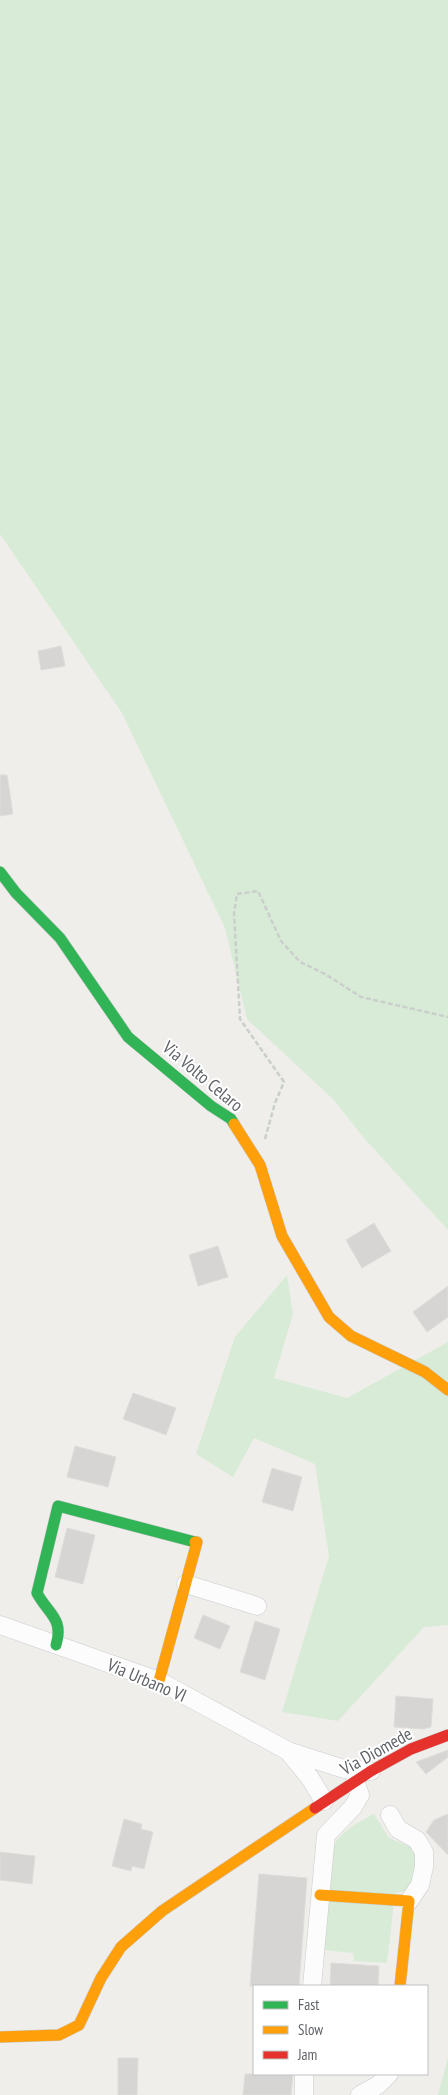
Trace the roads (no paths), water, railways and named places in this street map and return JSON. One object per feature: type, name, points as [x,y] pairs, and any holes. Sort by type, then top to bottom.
[{"type":"street","name":"Via Volto Celaro","points":[[0,872],[16,893],[60,938],[128,1037],[211,1106],[231,1119],[260,1165],[282,1236],[298,1266],[330,1317],[351,1336],[425,1372],[448,1390]]},
{"type":"street","points":[[56,1645],[61,1632],[59,1623],[40,1601],[37,1593],[58,1506],[197,1542],[159,1681]]},
{"type":"street","points":[[186,1584],[257,1606]]},
{"type":"street","name":"Via Urbano VI","points":[[0,1625],[159,1681],[288,1751],[344,1769],[371,1771]]},
{"type":"street","name":"Via Diomede","points":[[0,2037],[59,2035],[79,2025],[101,1978],[121,1946],[162,1911],[371,1771],[411,1749],[448,1735]]},
{"type":"street","name":"Via Urbano VI","points":[[288,1751],[310,1778],[324,1801]]},
{"type":"street","points":[[312,1985],[326,1835],[357,1801],[360,1795],[355,1782]]},
{"type":"street","points":[[390,1815],[398,1830],[418,1840],[424,1852],[424,1867],[420,1885],[408,1901],[400,1985]]},
{"type":"street","points":[[320,1895],[408,1901]]},
{"type":"street","points":[[304,2075],[304,2095]]},
{"type":"street","points":[[360,2095],[378,2085],[388,2075]]}]
